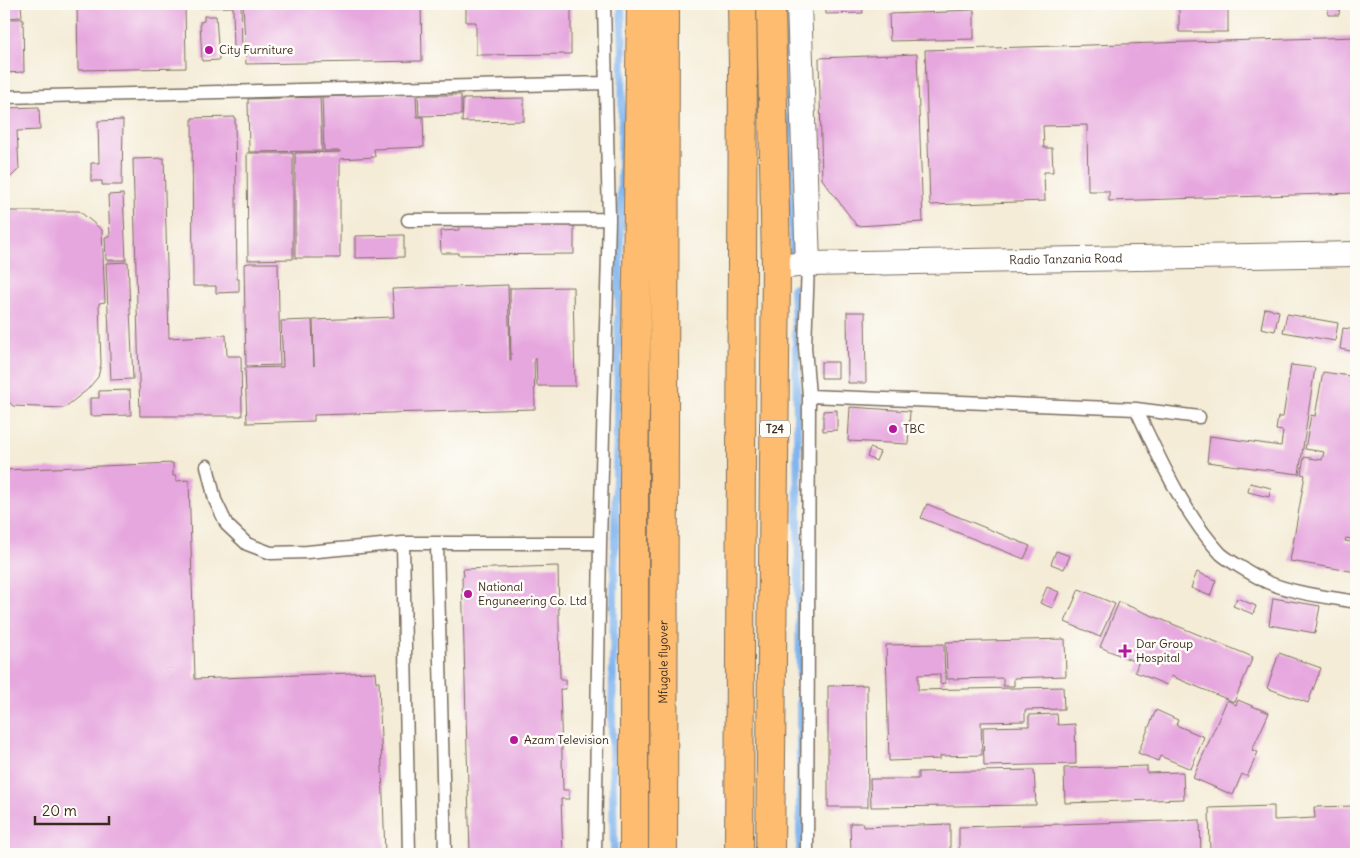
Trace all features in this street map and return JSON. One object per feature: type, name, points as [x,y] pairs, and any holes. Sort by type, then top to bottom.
[{"type":"highway","points":[[634,854],[634,476],[641,4]]},
{"type":"highway","name":"Mfugale flyover","points":[[663,854],[666,4]]},
{"type":"highway","points":[[740,854],[742,4]]},
{"type":"highway","name":"T24","points":[[770,854],[776,267],[771,4]]},
{"type":"street","points":[[799,4],[808,264]]},
{"type":"street","name":"Radio Tanzania Road","points":[[776,267],[808,264],[1356,254]]},
{"type":"lane","points":[[595,854],[600,543],[609,219],[604,4]]},
{"type":"lane","points":[[4,97],[606,83]]},
{"type":"lane","points":[[408,220],[609,219]]},
{"type":"lane","points":[[807,854],[809,396],[805,347],[808,264]]},
{"type":"lane","points":[[809,396],[1136,409],[1199,417]]},
{"type":"lane","points":[[1136,409],[1168,474],[1194,519],[1223,555],[1267,582],[1305,593],[1356,602]]},
{"type":"lane","points":[[207,466],[215,500],[227,525],[246,544],[272,553],[307,552],[403,543],[600,543]]},
{"type":"lane","points":[[403,543],[409,854]]},
{"type":"lane","points":[[437,544],[445,854]]},
{"type":"building","points":[[4,4],[21,4],[22,17],[4,18]]},
{"type":"building","points":[[77,4],[185,4],[186,68],[78,70]]},
{"type":"building","points":[[192,4],[241,4],[242,49],[234,50],[233,7],[192,8]]},
{"type":"building","points":[[243,4],[421,4],[422,61],[246,64]]},
{"type":"building","points":[[466,4],[571,4],[571,54],[476,55],[476,22],[466,22]]},
{"type":"building","points":[[826,4],[862,4],[863,13],[826,14]]},
{"type":"building","points":[[1211,4],[1228,4],[1228,32],[1179,32],[1179,8],[1211,8]]},
{"type":"building","points":[[1329,4],[1340,4],[1339,15],[1328,15]]},
{"type":"building","points":[[974,10],[974,39],[890,41],[889,14]]},
{"type":"building","points":[[204,16],[216,16],[219,60],[202,61],[200,22],[204,21]]},
{"type":"building","points":[[4,19],[23,19],[24,72],[4,73]]},
{"type":"building","points":[[1356,37],[1356,193],[1109,201],[1109,191],[1088,191],[1087,125],[1043,126],[1044,148],[1052,148],[1053,172],[1044,172],[1045,201],[930,205],[925,50]]},
{"type":"building","points":[[917,54],[923,222],[857,226],[822,179],[819,58]]},
{"type":"building","points":[[416,93],[417,117],[423,117],[424,147],[374,149],[375,157],[340,159],[340,258],[295,258],[295,153],[340,152],[324,151],[322,97]]},
{"type":"building","points":[[418,95],[461,95],[461,115],[419,116]]},
{"type":"building","points":[[320,97],[322,151],[249,152],[248,99]]},
{"type":"building","points":[[524,98],[524,121],[462,122],[463,99]]},
{"type":"building","points":[[39,107],[40,130],[17,131],[19,169],[4,184],[4,108]]},
{"type":"building","points":[[235,117],[237,279],[239,279],[239,292],[216,293],[216,286],[193,286],[192,118]]},
{"type":"building","points":[[123,120],[122,185],[102,185],[102,181],[91,181],[91,163],[99,163],[98,121]]},
{"type":"building","points":[[247,153],[293,153],[293,259],[248,260]]},
{"type":"building","points":[[164,158],[169,338],[226,335],[227,356],[241,356],[242,416],[140,416],[133,159]]},
{"type":"building","points":[[123,194],[126,260],[106,260],[105,237],[110,237],[108,195]]},
{"type":"building","points":[[4,211],[79,211],[102,230],[105,302],[99,303],[101,364],[98,377],[87,390],[64,408],[13,406],[4,397]]},
{"type":"building","points":[[574,224],[574,254],[458,255],[458,253],[441,253],[440,231],[459,230],[459,225]]},
{"type":"building","points":[[404,235],[404,257],[355,258],[355,236]]},
{"type":"building","points":[[128,262],[133,379],[111,380],[106,263]]},
{"type":"building","points":[[278,263],[280,365],[246,366],[244,264]]},
{"type":"building","points":[[508,285],[510,360],[510,288],[573,287],[575,386],[537,386],[536,359],[534,359],[535,409],[314,415],[314,421],[247,423],[245,368],[283,367],[281,321],[312,320],[314,366],[313,320],[394,317],[392,289]]},
{"type":"building","points":[[1265,308],[1279,311],[1275,331],[1261,328]]},
{"type":"building","points":[[847,312],[865,312],[866,383],[848,383]]},
{"type":"building","points":[[1287,314],[1338,323],[1335,341],[1283,332]]},
{"type":"building","points":[[1343,328],[1356,330],[1356,352],[1340,349]]},
{"type":"building","points":[[821,362],[838,362],[838,378],[821,378]]},
{"type":"building","points":[[1291,365],[1315,368],[1299,474],[1207,462],[1210,436],[1281,446],[1283,431],[1276,430],[1278,417],[1283,417]]},
{"type":"building","points":[[1323,372],[1356,377],[1356,540],[1346,538],[1345,541],[1356,543],[1356,572],[1290,561],[1305,475],[1301,474],[1304,457],[1322,460],[1324,452],[1305,449],[1311,415],[1315,416]]},
{"type":"building","points":[[130,390],[131,415],[90,416],[90,398],[99,398],[99,391]]},
{"type":"building","points":[[850,407],[910,411],[908,444],[848,441]]},
{"type":"building","points":[[837,410],[837,430],[823,431],[823,411]]},
{"type":"building","points":[[870,448],[880,452],[876,461],[867,457]]},
{"type":"building","points":[[173,463],[173,476],[176,476],[176,481],[189,480],[195,679],[375,672],[376,682],[379,682],[385,854],[4,854],[4,470]]},
{"type":"building","points":[[1250,483],[1271,488],[1269,497],[1248,492]]},
{"type":"building","points":[[927,504],[1030,546],[1024,559],[921,518]]},
{"type":"building","points":[[1056,551],[1070,556],[1064,569],[1051,564]]},
{"type":"building","name":"Azam Television","points":[[558,566],[560,680],[565,680],[566,689],[560,689],[563,790],[569,790],[569,799],[561,799],[563,854],[470,854],[463,569]]},
{"type":"building","points":[[1197,572],[1216,580],[1210,596],[1191,588]]},
{"type":"building","points":[[1047,587],[1059,592],[1052,608],[1040,603]]},
{"type":"building","points":[[1079,589],[1115,604],[1100,637],[1065,622]]},
{"type":"building","points":[[1237,598],[1256,606],[1253,614],[1233,606]]},
{"type":"building","points":[[1273,598],[1320,606],[1315,633],[1269,625]]},
{"type":"building","points":[[1119,602],[1253,657],[1234,702],[1171,676],[1167,685],[1135,672],[1138,663],[1100,647]]},
{"type":"building","points":[[1065,639],[1066,676],[1014,678],[1014,686],[1003,686],[1003,678],[947,679],[946,642]]},
{"type":"building","points":[[944,644],[945,683],[940,684],[940,674],[918,675],[918,690],[1063,687],[1064,709],[1025,710],[1025,721],[981,722],[982,755],[940,756],[940,759],[889,761],[886,645]]},
{"type":"building","points":[[1279,653],[1321,668],[1308,703],[1267,688]]},
{"type":"building","points":[[867,685],[868,807],[828,807],[828,686]]},
{"type":"building","points":[[1227,700],[1236,705],[1238,700],[1269,713],[1252,750],[1258,752],[1247,777],[1242,774],[1233,795],[1193,778]]},
{"type":"building","points":[[1156,710],[1178,720],[1176,725],[1204,737],[1191,769],[1160,756],[1158,761],[1138,753]]},
{"type":"building","points":[[1057,714],[1058,725],[1075,724],[1076,764],[984,766],[983,727],[1029,726],[1029,715]]},
{"type":"building","points":[[1147,766],[1147,773],[1183,772],[1184,799],[1065,803],[1064,768]]},
{"type":"building","points":[[1034,770],[1036,805],[871,807],[870,779],[918,779],[918,772]]},
{"type":"building","points":[[1274,806],[1274,820],[1315,818],[1314,807],[1356,806],[1356,854],[1210,854],[1209,808]]},
{"type":"building","points":[[1200,820],[1201,854],[959,854],[959,827]]},
{"type":"building","points":[[850,823],[863,823],[863,827],[950,824],[950,854],[851,854]]},
{"type":"waterway","points":[[614,854],[612,727],[623,51],[621,4]]},
{"type":"waterway","points":[[787,4],[793,262]]},
{"type":"waterway","points":[[793,288],[796,342],[800,854]]},
{"type":"place","name":"City Furniture","points":[[209,50]]},
{"type":"place","name":"TBC","points":[[893,429]]},
{"type":"place","name":"National Enguneering Co. Ltd","points":[[468,594]]},
{"type":"place","name":"Dar Group Hospital","points":[[1125,651]]},
{"type":"place","name":"Azam Television","points":[[514,740]]}]
